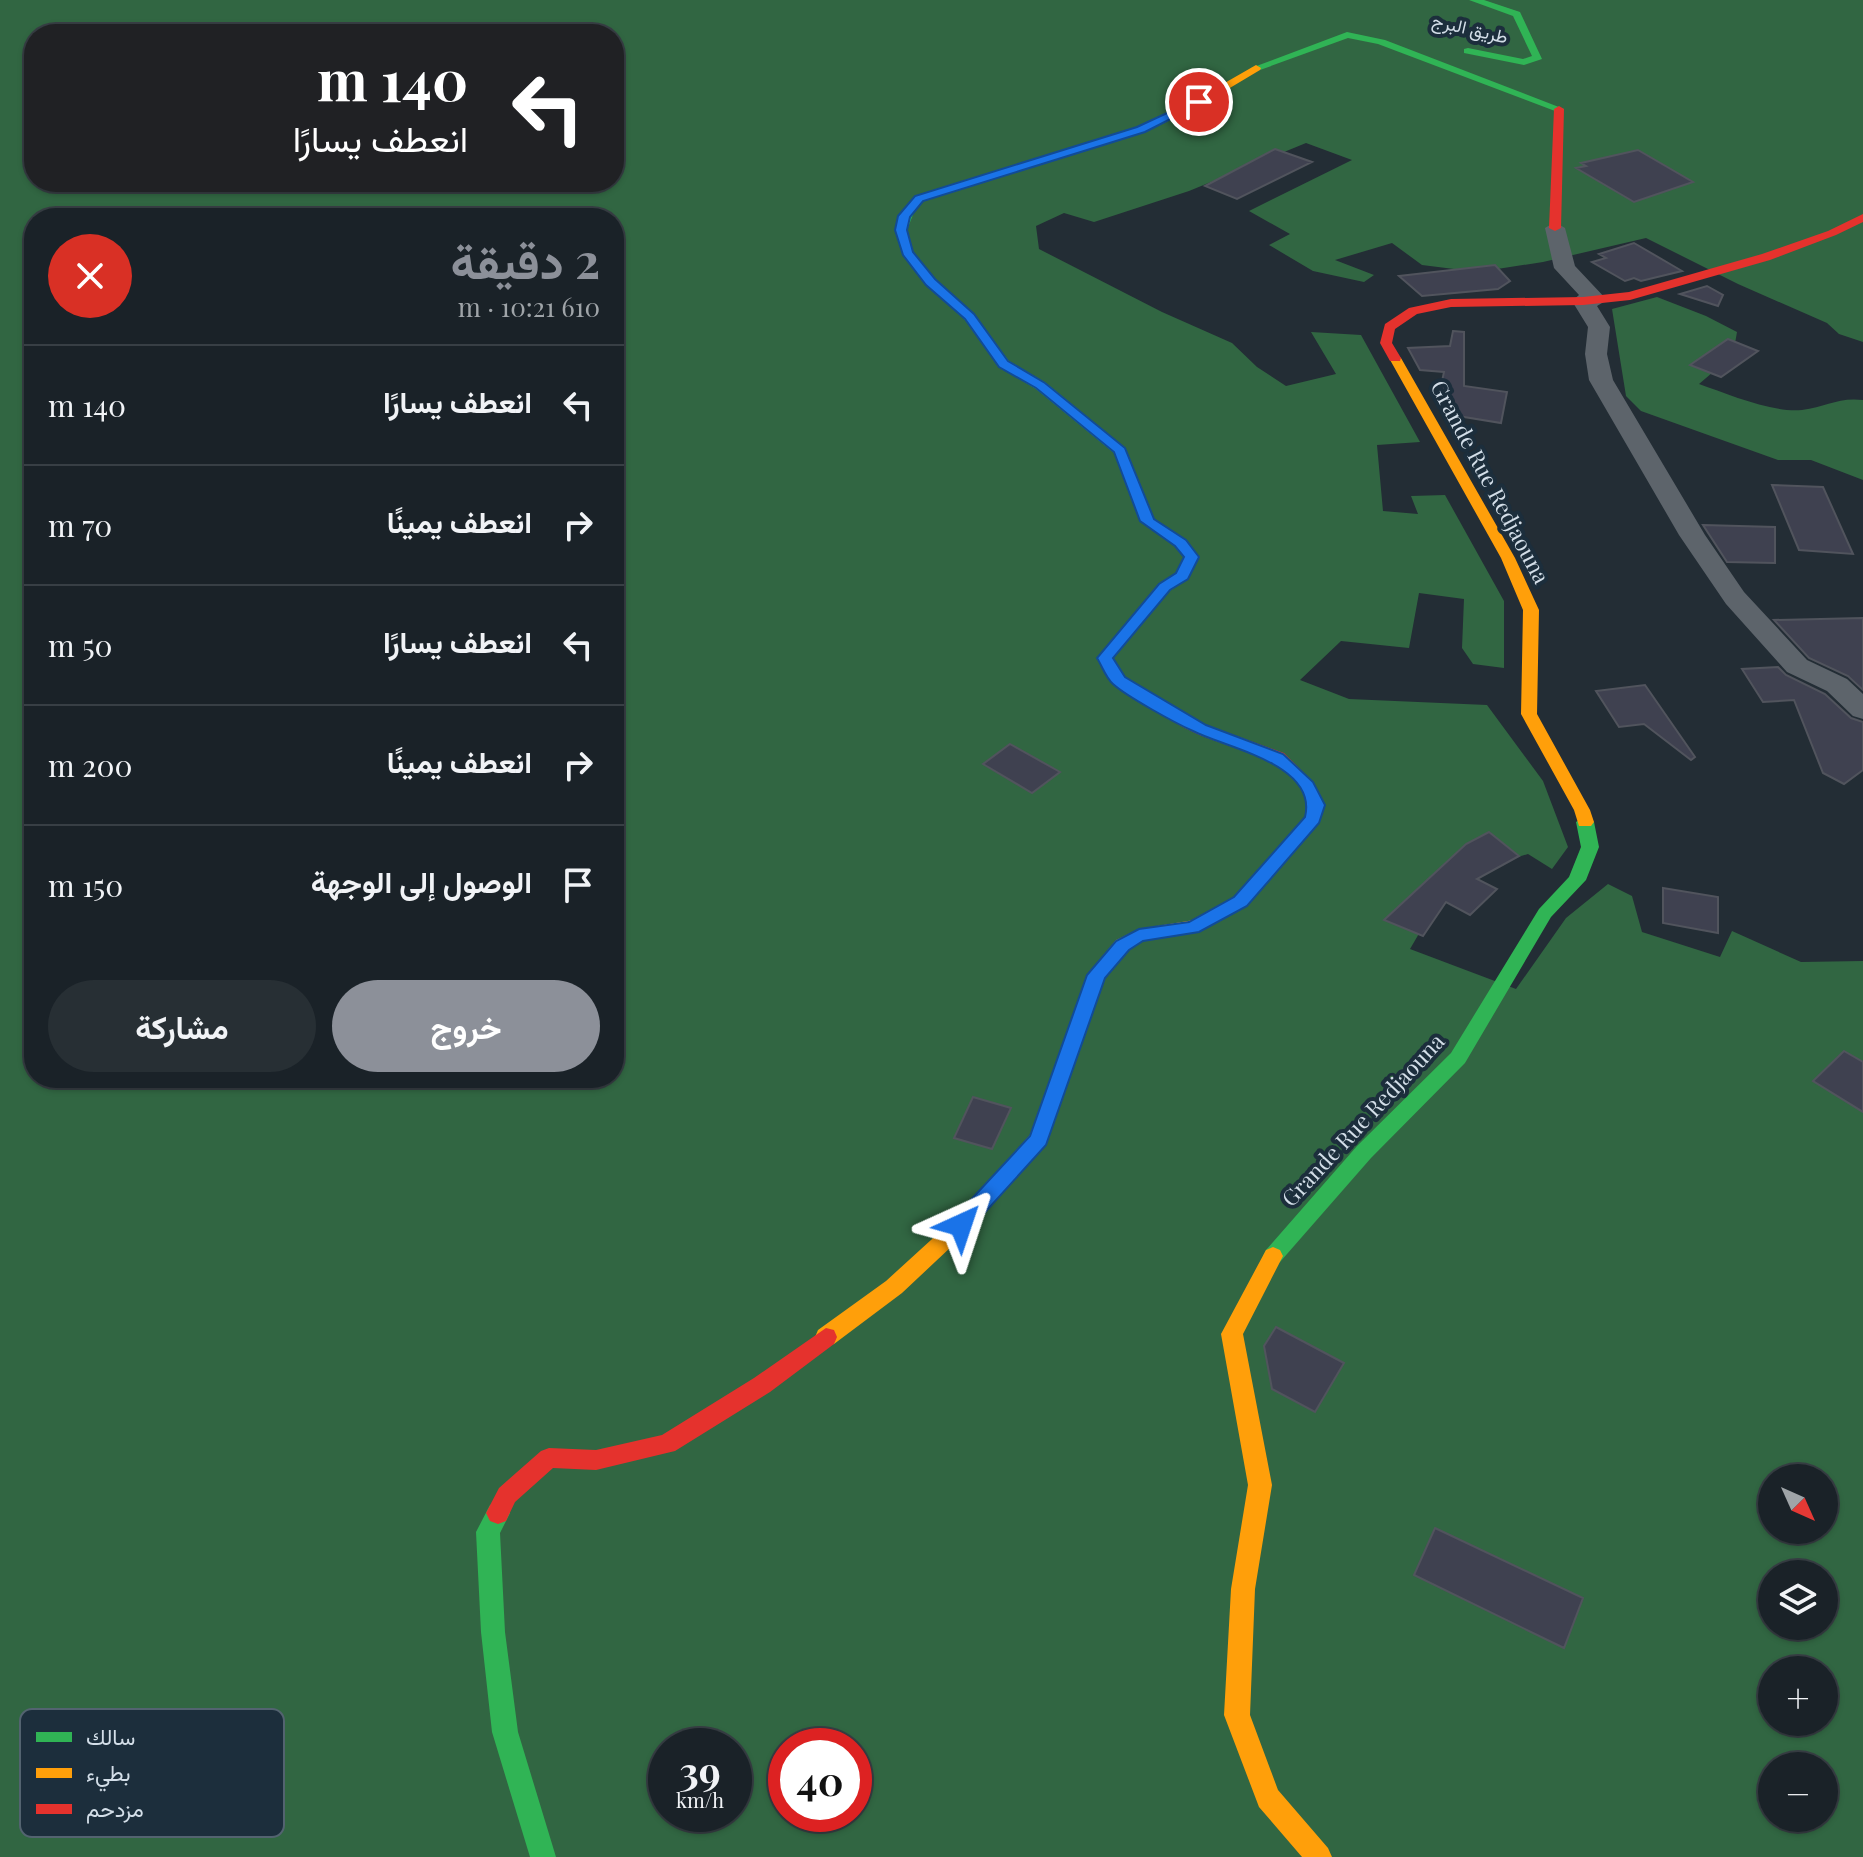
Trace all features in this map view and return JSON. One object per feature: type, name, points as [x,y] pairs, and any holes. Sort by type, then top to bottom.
[{"type":"street","name":"طريق البرج","points":[[1347,35],[1410,36],[1524,62],[1538,57],[1517,14],[1474,0]]},
{"type":"street","points":[[543,1857],[505,1732],[493,1632],[488,1532],[507,1495],[549,1458],[596,1460],[667,1444],[762,1385],[894,1287],[961,1225],[1039,1139],[1096,975],[1122,945],[1139,935],[1193,927],[1240,901],[1313,819],[1316,805],[1307,786],[1278,757],[1200,729],[1119,681],[1105,658],[1164,587],[1182,575],[1191,557],[1180,543],[1147,521],[1120,451],[1041,386],[1004,364],[969,317],[931,282],[907,253],[901,230],[904,216],[919,199],[1141,130],[1199,102],[1253,69],[1347,35],[1381,42],[1559,107],[1555,228],[1565,268],[1589,300],[1599,327],[1596,354],[1601,380],[1692,535],[1735,598],[1797,666],[1837,685],[1863,710]]},
{"type":"street","name":"Grande Rue Redjaouna","points":[[1319,1857],[1268,1798],[1237,1715],[1243,1589],[1260,1485],[1232,1334],[1276,1250],[1364,1152],[1458,1058],[1545,913],[1577,880],[1590,847],[1582,810],[1529,714],[1531,610],[1508,558],[1386,343],[1389,327],[1413,311],[1451,303],[1589,300],[1644,293],[1766,257],[1832,233],[1863,217]]},
{"type":"green space","points":[[0,0],[1863,0],[1863,342],[1839,334],[1827,323],[1738,284],[1646,238],[1543,262],[1478,272],[1422,265],[1392,243],[1335,260],[1374,275],[1364,282],[1313,271],[1269,245],[1290,234],[1249,211],[1352,160],[1306,143],[1189,191],[1094,222],[1064,213],[1036,226],[1039,249],[1162,312],[1232,343],[1257,367],[1286,386],[1336,374],[1311,332],[1361,335],[1420,442],[1377,445],[1383,511],[1418,514],[1411,496],[1445,495],[1504,601],[1504,668],[1473,664],[1462,648],[1464,599],[1419,593],[1409,648],[1341,641],[1300,680],[1349,699],[1487,705],[1543,781],[1568,847],[1552,869],[1528,854],[1452,877],[1410,949],[1516,989],[1566,918],[1608,884],[1632,896],[1642,932],[1720,957],[1732,931],[1801,962],[1863,961],[1863,1857],[0,1857]]},
{"type":"green space","points":[[1657,297],[1737,332],[1733,355],[1699,384],[1777,409],[1802,410],[1846,400],[1863,400],[1863,480],[1811,460],[1778,460],[1641,411],[1626,396],[1612,309]]},
{"type":"building","points":[[1275,149],[1312,162],[1237,199],[1205,186]]},
{"type":"building","points":[[1638,150],[1693,182],[1634,202],[1576,168],[1586,166],[1581,163]]},
{"type":"building","points":[[1634,243],[1682,271],[1641,281],[1634,278],[1625,281],[1592,262],[1606,258],[1599,254]]},
{"type":"building","points":[[1495,265],[1510,281],[1498,289],[1422,296],[1399,276]]},
{"type":"building","points":[[1707,286],[1723,295],[1718,306],[1680,294]]},
{"type":"building","points":[[1453,331],[1464,332],[1464,386],[1507,392],[1501,423],[1446,414],[1438,400],[1444,372],[1420,370],[1408,348],[1450,346]]},
{"type":"building","points":[[1728,339],[1758,351],[1721,377],[1690,365]]},
{"type":"building","points":[[1772,485],[1823,487],[1853,554],[1799,550]]},
{"type":"building","points":[[1703,525],[1775,527],[1775,563],[1727,562]]},
{"type":"building","points":[[1863,618],[1863,690],[1848,676],[1809,658],[1774,620]]},
{"type":"building","points":[[1778,667],[1786,675],[1825,694],[1851,718],[1863,722],[1863,770],[1844,784],[1823,773],[1794,700],[1763,702],[1742,669]]},
{"type":"building","points":[[1645,685],[1695,757],[1691,760],[1644,724],[1619,727],[1596,691]]},
{"type":"building","points":[[1010,744],[1060,772],[1032,793],[983,764]]},
{"type":"building","points":[[1489,832],[1519,856],[1477,879],[1497,889],[1470,915],[1446,902],[1423,936],[1384,920],[1466,844]]},
{"type":"building","points":[[1663,888],[1718,897],[1718,933],[1663,923]]},
{"type":"building","points":[[1844,1051],[1863,1062],[1863,1112],[1813,1081]]},
{"type":"building","points":[[973,1097],[1011,1108],[992,1149],[954,1138]]},
{"type":"building","points":[[1276,1327],[1344,1363],[1315,1412],[1272,1389],[1264,1346]]},
{"type":"building","points":[[1435,1528],[1583,1598],[1564,1648],[1414,1575]]},
{"type":"traffic: fast","points":[[1468,51],[1524,62],[1538,57],[1517,14],[1474,0]]},
{"type":"traffic: fast","points":[[1256,68],[1347,35],[1381,42],[1559,109]]},
{"type":"traffic: fast","points":[[908,212],[901,230],[907,253],[931,282],[969,317],[1004,364],[1041,386],[1120,451],[1147,521],[1180,543],[1191,557],[1182,575],[1160,591]]},
{"type":"traffic: fast","points":[[1273,1256],[1364,1152],[1458,1058],[1545,913],[1577,880],[1590,847],[1585,822]]},
{"type":"traffic: fast","points":[[498,1513],[488,1532],[493,1632],[505,1732],[543,1857]]},
{"type":"traffic: slow","points":[[908,212],[919,199],[1141,130],[1199,102],[1256,68]]},
{"type":"traffic: slow","points":[[1395,358],[1508,558],[1531,610],[1529,714],[1582,810],[1585,822]]},
{"type":"traffic: slow","points":[[826,1337],[894,1287],[961,1225],[1039,1139],[1096,975],[1122,945],[1139,935],[1194,926]]},
{"type":"traffic: slow","points":[[1273,1256],[1232,1334],[1260,1485],[1243,1589],[1237,1715],[1268,1798],[1319,1857]]},
{"type":"traffic: jam","points":[[1555,228],[1559,109]]},
{"type":"traffic: jam","points":[[1395,358],[1386,343],[1389,327],[1413,311],[1451,303],[1583,301],[1630,296],[1766,257],[1832,233],[1863,217]]},
{"type":"traffic: jam","points":[[1160,591],[1105,658],[1119,681],[1200,729],[1278,757],[1307,786],[1316,805],[1313,819],[1240,901],[1194,926]]},
{"type":"traffic: jam","points":[[498,1513],[507,1495],[549,1458],[596,1460],[667,1444],[762,1385],[826,1337]]},
{"type":"route","points":[[961,1225],[1039,1139],[1096,975],[1122,945],[1139,935],[1193,927],[1240,901],[1313,819],[1316,805],[1307,786],[1278,757],[1200,729],[1119,681],[1105,658],[1164,587],[1182,575],[1191,557],[1180,543],[1147,521],[1120,451],[1041,386],[1004,364],[969,317],[931,282],[907,253],[901,230],[904,216],[919,199],[1141,130],[1199,102]]}]
